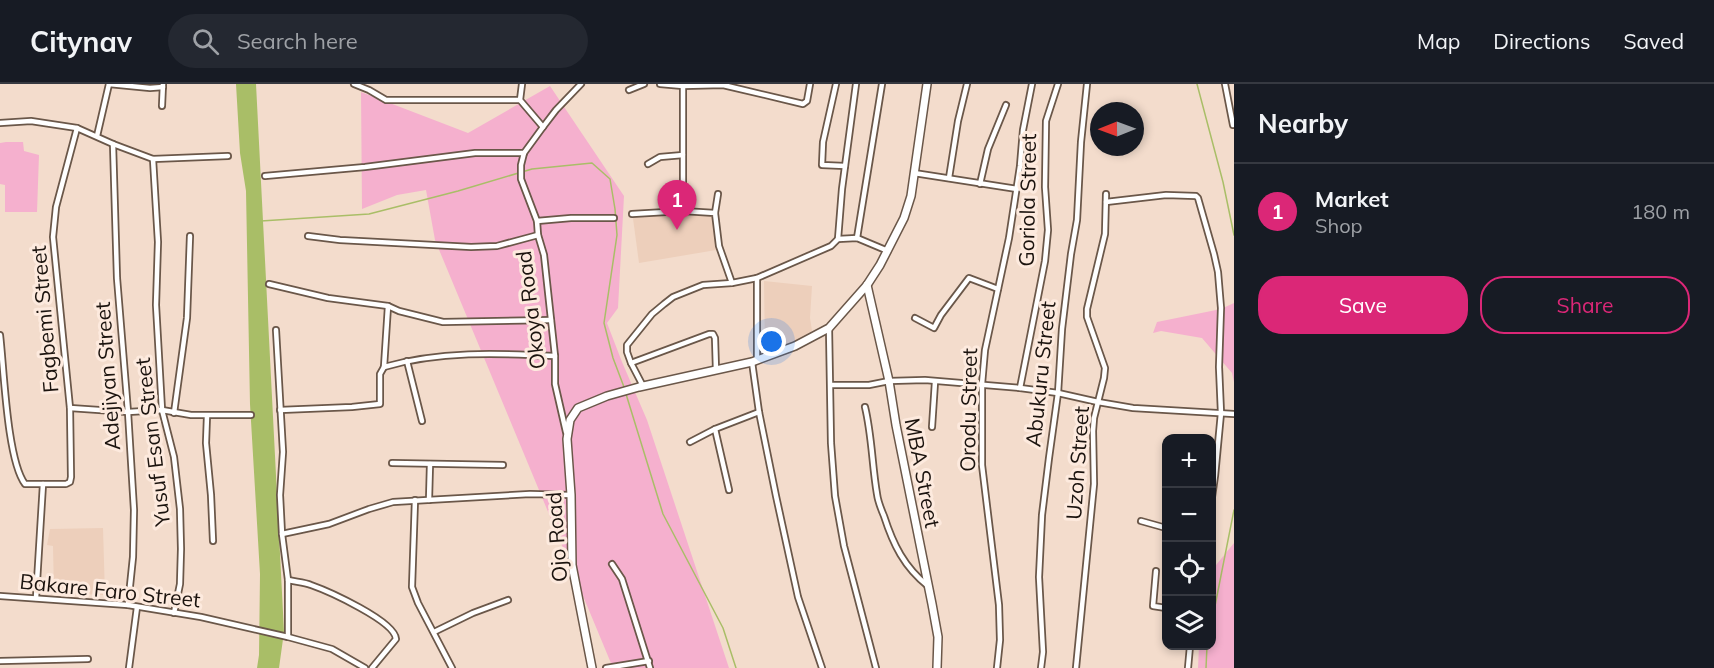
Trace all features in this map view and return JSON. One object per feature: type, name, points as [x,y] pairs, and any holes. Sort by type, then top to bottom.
[{"type":"street","points":[[97,136],[109,84],[150,88],[163,86],[162,106]]},
{"type":"street","points":[[354,84],[386,100],[520,100]]},
{"type":"street","points":[[522,84],[520,100],[543,127]]},
{"type":"street","points":[[265,176],[366,167],[475,153],[524,153],[555,110],[581,84]]},
{"type":"street","points":[[629,90],[644,84]]},
{"type":"street","points":[[660,84],[723,85],[802,104],[807,101],[810,84]]},
{"type":"street","points":[[836,84],[823,142],[822,165],[845,166]]},
{"type":"street","points":[[641,386],[627,352],[627,345],[652,314],[673,297],[703,285],[757,278],[831,246],[838,238],[856,84]]},
{"type":"street","points":[[857,238],[882,84]]},
{"type":"street","points":[[567,439],[570,420],[578,408],[641,386],[754,361],[795,346],[829,328],[867,285],[888,251],[904,218],[911,196],[927,84]]},
{"type":"street","points":[[949,178],[958,121],[967,84]]},
{"type":"street","name":"Orodu Street","points":[[998,668],[999,605],[982,465],[982,384],[985,350],[1009,238],[1023,130],[1032,84]]},
{"type":"street","name":"Goriola Street","points":[[1020,388],[1046,261],[1048,230],[1045,187],[1046,121],[1058,84]]},
{"type":"street","name":"Abukuru Street","points":[[1041,668],[1043,652],[1039,578],[1042,515],[1058,393],[1063,319],[1077,220],[1087,84]]},
{"type":"street","points":[[1225,84],[1233,125]]},
{"type":"street","points":[[683,85],[683,211]]},
{"type":"street","points":[[980,184],[988,149],[1006,105]]},
{"type":"street","points":[[0,123],[32,121],[77,128],[153,159],[228,156]]},
{"type":"street","name":"Fagbemi Street","points":[[43,484],[70,482],[70,408],[53,237],[56,207],[77,128]]},
{"type":"street","name":"Adejiyan Street","points":[[113,144],[117,278],[134,510],[133,557],[128,605]]},
{"type":"street","name":"Okoya Road","points":[[524,153],[521,179],[537,221],[538,236],[544,255],[555,356],[555,384],[567,439]]},
{"type":"street","points":[[648,164],[660,157],[683,155]]},
{"type":"street","name":"Yusuf Esan Street","points":[[153,159],[158,242],[156,305],[162,410],[174,457],[180,509],[180,584],[174,613]]},
{"type":"street","points":[[914,173],[1017,189]]},
{"type":"street","points":[[718,194],[715,213],[719,246],[732,283]]},
{"type":"street","name":"Uzoh Street","points":[[1076,668],[1093,506],[1093,431],[1105,368],[1087,317],[1087,309],[1105,234],[1106,194]]},
{"type":"street","points":[[1106,202],[1166,195],[1196,196],[1198,198],[1218,272],[1221,308],[1219,367],[1224,414],[1213,488]]},
{"type":"street","points":[[632,214],[683,211],[715,213]]},
{"type":"street","points":[[537,221],[614,218]]},
{"type":"street","points":[[174,413],[187,318],[190,236]]},
{"type":"street","points":[[308,236],[340,240],[471,247],[497,246],[538,236]]},
{"type":"street","points":[[838,238],[857,238],[888,251]]},
{"type":"street","points":[[757,278],[754,361],[759,412],[798,597],[822,668]]},
{"type":"street","points":[[915,318],[934,328],[969,278],[998,289]]},
{"type":"street","points":[[269,284],[328,298],[388,306],[443,322],[551,320]]},
{"type":"street","name":"MBA Street","points":[[867,285],[889,381],[938,636],[937,668]]},
{"type":"street","points":[[280,410],[380,404],[380,374],[384,367],[388,306]]},
{"type":"street","points":[[829,328],[831,443],[835,496],[844,546],[876,668]]},
{"type":"street","points":[[276,330],[283,452],[280,495],[288,580],[288,637]]},
{"type":"street","points":[[631,363],[713,334],[716,370]]},
{"type":"street","points":[[0,335],[11,440],[16,464],[25,484],[43,484],[36,598]]},
{"type":"street","points":[[384,367],[407,361],[473,353],[555,356]]},
{"type":"street","points":[[407,361],[422,421]]},
{"type":"street","points":[[831,385],[869,385],[889,381],[925,380],[982,384],[1058,393],[1133,408],[1234,414]]},
{"type":"street","points":[[932,427],[935,382]]},
{"type":"street","points":[[865,407],[873,446],[877,496],[888,528],[907,566],[928,586]]},
{"type":"street","points":[[70,408],[128,412],[162,410],[207,416],[251,415]]},
{"type":"street","points":[[690,442],[715,429],[759,412]]},
{"type":"street","points":[[207,416],[206,443],[212,495],[213,541]]},
{"type":"street","points":[[715,429],[729,490]]},
{"type":"street","name":"Ojo Road","points":[[567,439],[572,565],[592,668]]},
{"type":"street","points":[[392,463],[503,465]]},
{"type":"street","points":[[429,500],[430,464]]},
{"type":"street","points":[[282,534],[329,524],[393,502],[530,494],[571,495]]},
{"type":"street","points":[[415,500],[412,587],[452,668]]},
{"type":"street","points":[[1141,521],[1162,527]]},
{"type":"street","points":[[612,564],[622,579],[650,668]]},
{"type":"street","points":[[1156,571],[1154,606],[1162,607]]},
{"type":"street","points":[[288,580],[309,584],[332,594],[392,628],[396,639],[372,668]]},
{"type":"street","name":"Bakare Faro Street","points":[[0,596],[128,605],[201,616],[332,650],[364,668]]},
{"type":"street","points":[[434,632],[507,600]]},
{"type":"street","points":[[129,668],[137,607]]},
{"type":"street","points":[[1188,668],[1190,650]]},
{"type":"street","points":[[0,661],[88,659]]},
{"type":"street","points":[[606,668],[649,661]]},
{"type":"shaded area","points":[[236,84],[256,84],[284,632],[279,668],[257,668],[260,574],[250,404],[246,191],[240,153]]},
{"type":"shaded area","points":[[550,86],[624,196],[618,308],[607,323],[647,420],[729,668],[613,668],[435,240],[426,190],[397,195],[362,209],[361,92],[468,133]]},
{"type":"shaded area","points":[[23,142],[24,151],[39,155],[37,212],[5,212],[5,185],[0,184],[0,143]]},
{"type":"shaded area","points":[[716,210],[722,249],[639,263],[632,211]]},
{"type":"shaded area","points":[[764,281],[812,286],[810,318],[812,331],[791,343],[765,352]]},
{"type":"shaded area","points":[[1234,303],[1234,382],[1232,373],[1202,338],[1161,331],[1153,333],[1157,322],[1221,309]]},
{"type":"shaded area","points":[[103,528],[105,595],[54,593],[53,546],[47,545],[50,529]]},
{"type":"shaded area","points":[[1234,543],[1234,668],[1198,668],[1199,650],[1216,650],[1216,565]]},
{"type":"waterway","points":[[1197,84],[1223,182],[1234,235]]},
{"type":"waterway","points":[[261,221],[369,214],[532,169],[592,163],[610,179],[615,209],[617,235],[604,323],[613,358],[624,387]]},
{"type":"waterway","points":[[626,394],[663,514],[723,628],[736,668]]},
{"type":"waterway","points":[[1216,601],[1234,510]]},
{"type":"waterway","points":[[1206,668],[1207,650]]},
{"type":"place","name":"Market","points":[[677,230]]}]
